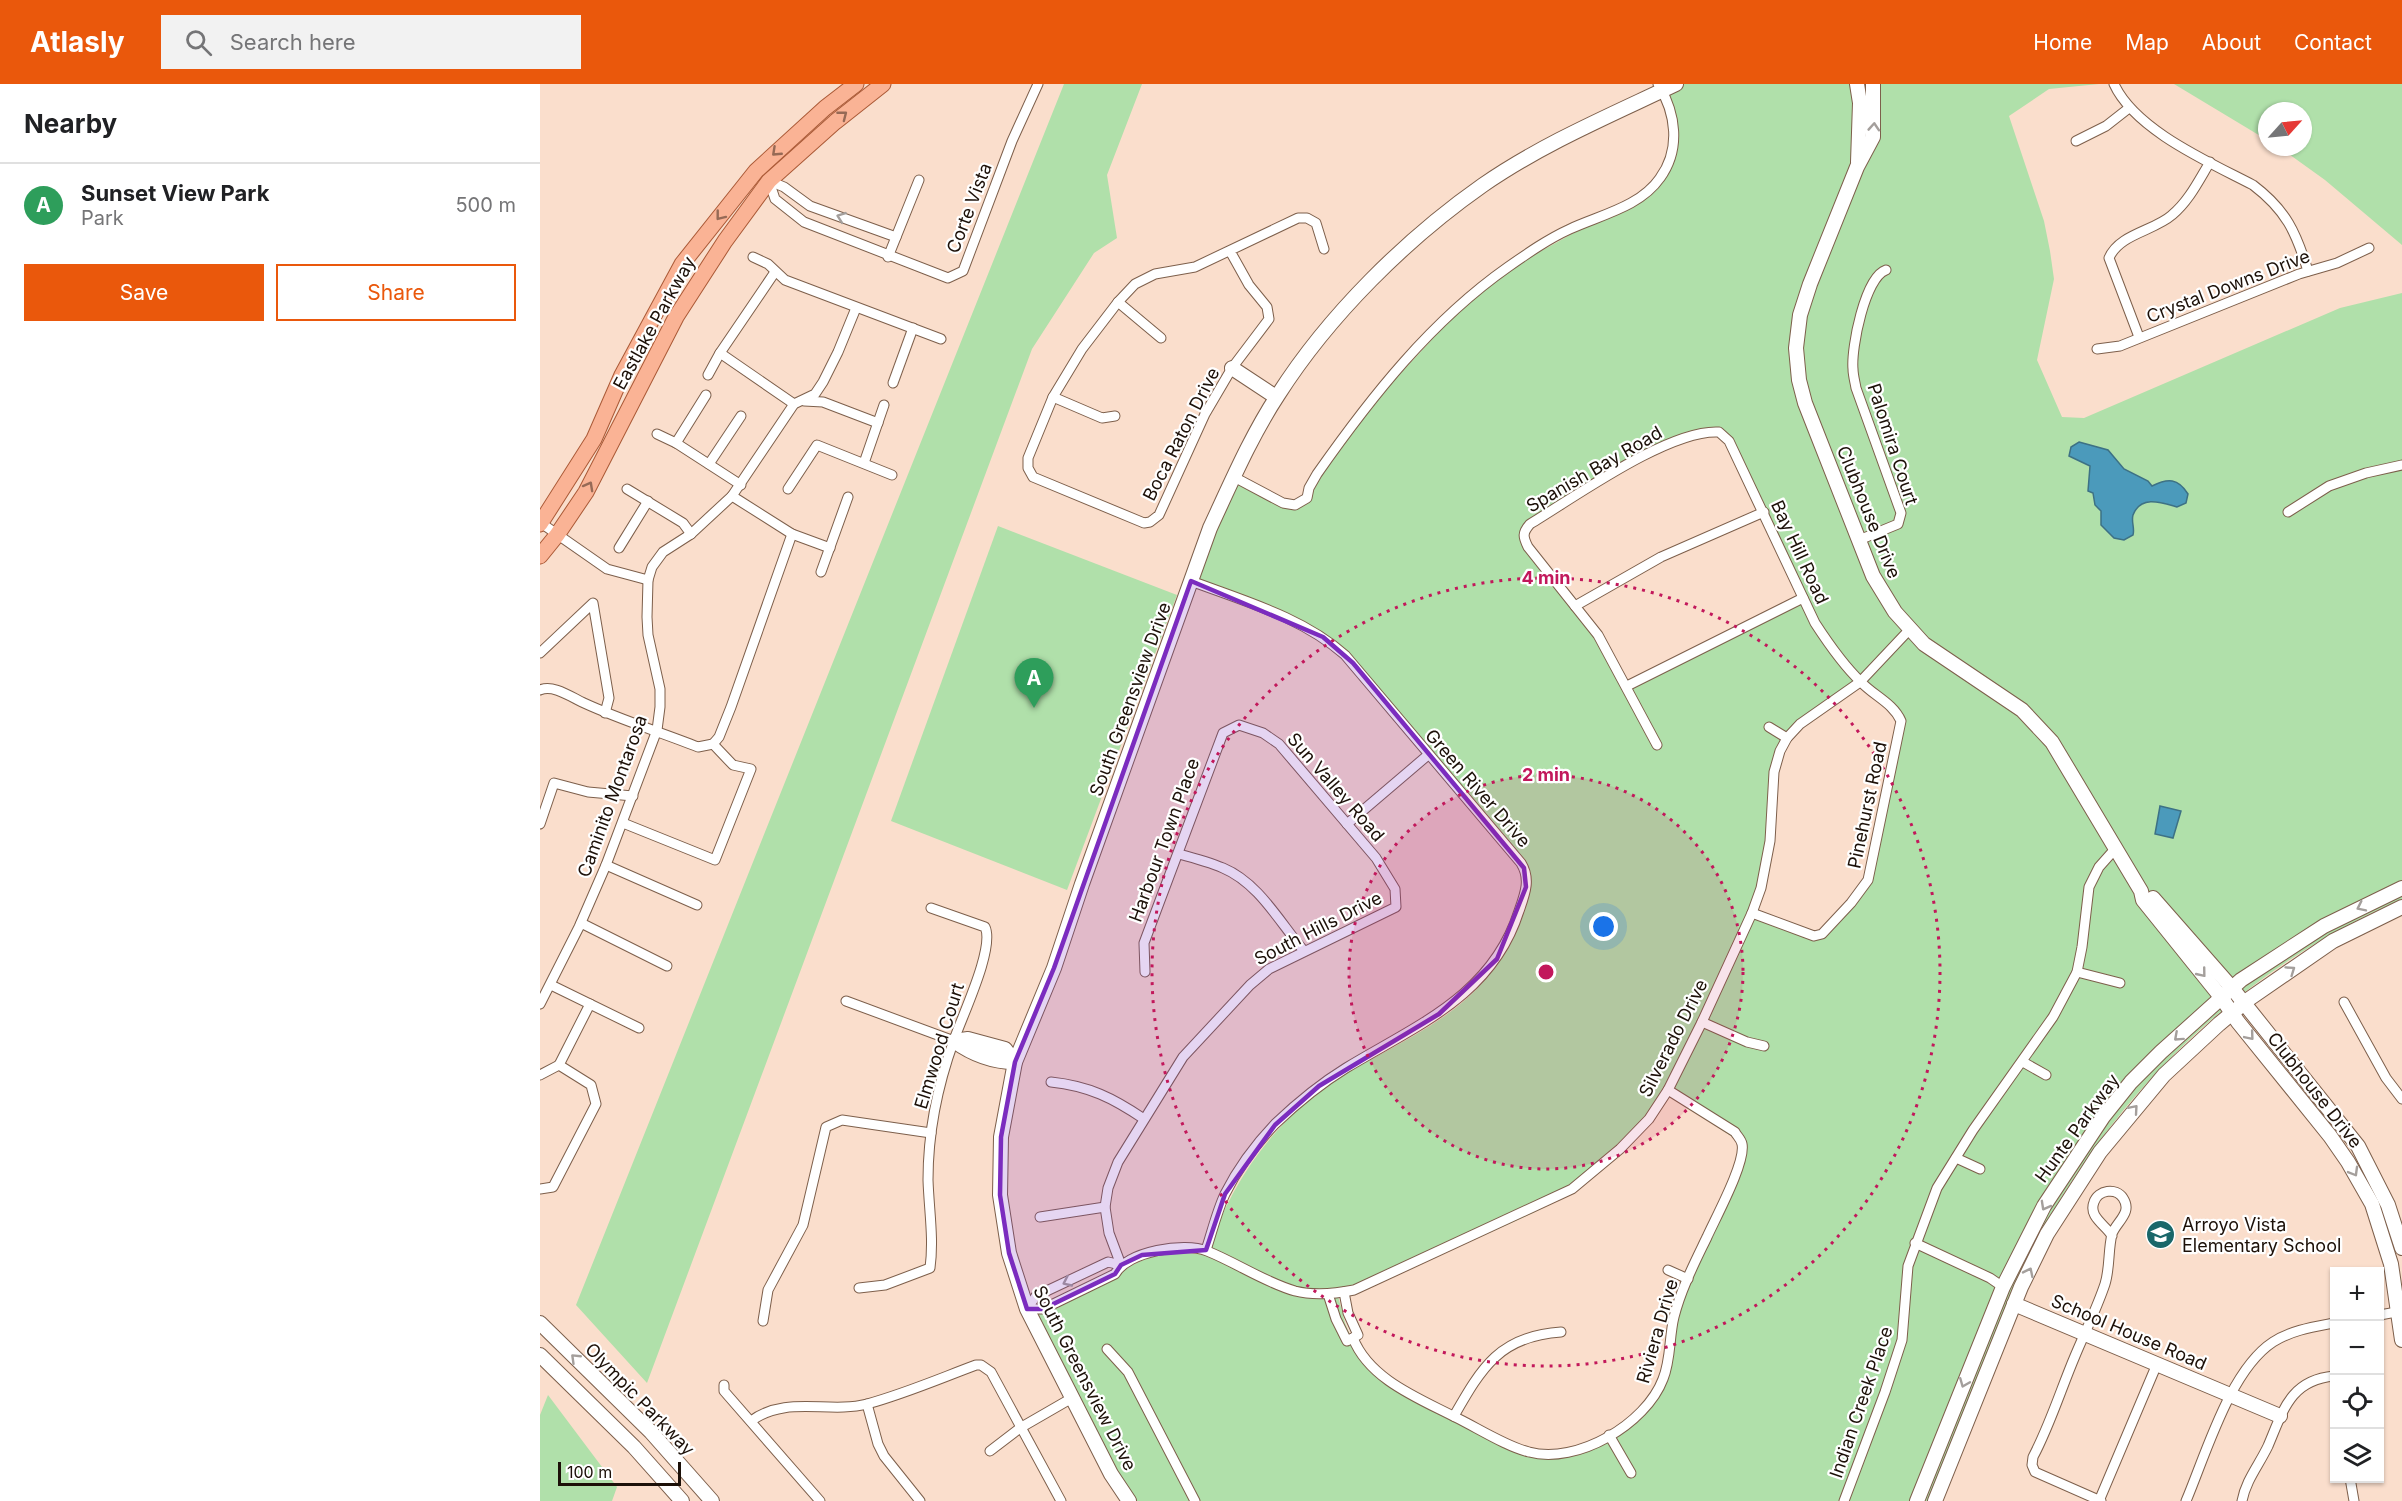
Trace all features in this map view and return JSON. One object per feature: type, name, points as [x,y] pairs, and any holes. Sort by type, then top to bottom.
[{"type":"main road","name":"Eastlake Parkway","points":[[540,523],[594,439],[622,375],[682,264],[756,171],[825,108],[856,84]]},
{"type":"main road","name":"Eastlake Parkway","points":[[540,556],[586,492],[676,317],[710,263],[769,181],[835,122],[883,84]]},
{"type":"street","name":"Corte Vista","points":[[769,181],[775,199],[804,222],[888,257],[948,278],[963,271],[1012,141],[1038,84]]},
{"type":"street","name":"South Greensview Drive","points":[[1129,1501],[1111,1474],[1027,1309],[1009,1253],[1000,1195],[1001,1137],[1015,1062],[1054,968],[1210,528],[1276,397],[1292,374],[1354,298],[1420,234],[1483,185],[1509,169],[1660,87],[1676,84]]},
{"type":"street","name":"Clubhouse Drive","points":[[1857,84],[1860,104],[1857,167]]},
{"type":"street","name":"Clubhouse Drive","points":[[1873,84],[1874,137],[1857,167],[1810,284],[1800,315],[1796,348],[1799,380],[1805,403],[1859,540],[1882,593],[1924,644],[2022,710],[2052,742],[2141,891],[2143,900],[2330,1136],[2372,1204],[2391,1264],[2402,1340]]},
{"type":"street","points":[[2114,84],[2129,108],[2148,125],[2253,185],[2279,208],[2293,228],[2308,271]]},
{"type":"street","points":[[1234,477],[1283,503],[1295,505],[1300,503],[1307,498],[1309,488],[1317,474],[1385,383],[1463,302],[1492,278],[1538,246],[1567,230],[1638,200],[1658,182],[1667,167],[1674,140],[1673,121],[1660,87]]},
{"type":"street","points":[[2076,141],[2106,126],[2129,108]]},
{"type":"street","points":[[2139,337],[2109,258],[2117,245],[2161,223],[2174,213],[2187,199],[2210,162]]},
{"type":"street","name":"Corte Vista","points":[[756,171],[769,181],[784,187],[810,206],[896,237]]},
{"type":"street","points":[[888,257],[919,180]]},
{"type":"street","points":[[788,211],[797,196]]},
{"type":"street","points":[[804,222],[810,206]]},
{"type":"street","points":[[1115,416],[1102,418],[1053,397],[1082,349],[1118,302],[1135,284],[1155,274],[1195,267],[1298,218],[1307,218],[1316,223],[1324,249]]},
{"type":"street","name":"Crystal Downs Drive","points":[[2097,349],[2120,346],[2308,271],[2337,263],[2369,248]]},
{"type":"street","name":"Boca Raton Drive","points":[[1053,397],[1028,458],[1030,473],[1041,482],[1057,486],[1140,521],[1150,522],[1159,515],[1205,414],[1232,368],[1266,324],[1269,315],[1267,307],[1249,285],[1230,251]]},
{"type":"street","points":[[753,257],[768,264],[785,280],[941,339]]},
{"type":"street","name":"Palomira Court","points":[[1859,540],[1898,524],[1901,513],[1860,398],[1852,368],[1857,332],[1866,299],[1876,277],[1880,272],[1886,270]]},
{"type":"street","points":[[708,375],[720,353],[775,272]]},
{"type":"street","points":[[1118,302],[1161,338]]},
{"type":"street","name":"Caminito Montarosa","points":[[540,1004],[606,865],[657,730],[660,689],[648,635],[648,580],[652,567],[663,552],[691,534],[732,496],[798,402],[815,394],[824,382],[856,308]]},
{"type":"street","points":[[893,383],[913,328]]},
{"type":"street","points":[[720,353],[798,402],[823,402],[878,423]]},
{"type":"street","points":[[1232,368],[1276,397]]},
{"type":"street","points":[[676,443],[706,395]]},
{"type":"street","points":[[864,464],[884,405]]},
{"type":"street","points":[[709,464],[741,416]]},
{"type":"street","name":"Spanish Bay Road","points":[[1657,745],[1598,635],[1528,548],[1523,538],[1524,531],[1530,524],[1656,449],[1705,431],[1719,432]]},
{"type":"street","name":"Bay Hill Road","points":[[1719,432],[1729,441],[1803,598],[1829,644],[1860,682]]},
{"type":"street","points":[[657,434],[676,443],[741,485]]},
{"type":"street","points":[[788,489],[817,445],[892,475]]},
{"type":"street","points":[[2288,512],[2329,486],[2366,473],[2402,465]]},
{"type":"street","points":[[627,489],[683,523],[691,534]]},
{"type":"street","points":[[732,496],[792,534],[830,548]]},
{"type":"street","points":[[821,572],[848,498]]},
{"type":"street","points":[[619,548],[648,501]]},
{"type":"street","points":[[1575,606],[1661,557],[1764,512]]},
{"type":"street","points":[[540,523],[608,569],[648,580]]},
{"type":"street","points":[[543,688],[698,747],[713,744],[719,737],[729,714],[792,534]]},
{"type":"street","name":"Green River Drive","points":[[1191,581],[1296,622],[1323,637],[1353,663],[1428,756],[1524,868],[1526,887],[1514,928],[1492,965],[1471,988],[1429,1021],[1319,1086],[1275,1125],[1251,1154],[1225,1194],[1206,1250]]},
{"type":"street","points":[[1627,686],[1803,598]]},
{"type":"street","points":[[540,653],[592,603],[609,698],[605,712]]},
{"type":"street","name":"Silverado Drive","points":[[1027,1309],[1036,1296],[1108,1262],[1120,1265],[1153,1252],[1184,1248],[1206,1250],[1287,1288],[1310,1293],[1344,1292],[1572,1188],[1601,1166],[1639,1130],[1668,1090],[1702,1023],[1752,913],[1761,888],[1770,842],[1774,772],[1780,751],[1787,738],[1800,724],[1860,682],[1910,629]]},
{"type":"street","name":"Pinehurst Road","points":[[1752,913],[1814,936],[1822,934],[1868,880],[1901,721],[1896,711],[1860,682]]},
{"type":"street","name":"Sun Valley Road","points":[[1233,727],[1239,725],[1263,733],[1279,744],[1376,858],[1396,894]]},
{"type":"street","name":"Harbour Town Place","points":[[1145,972],[1144,943],[1179,854],[1216,749],[1223,733],[1233,727]]},
{"type":"street","points":[[1769,727],[1787,738]]},
{"type":"street","points":[[623,823],[715,860],[751,769],[733,765],[713,744]]},
{"type":"street","points":[[1347,824],[1428,756]]},
{"type":"street","points":[[540,824],[554,783],[588,792],[633,796]]},
{"type":"street","name":"Indian Creek Place","points":[[1844,1501],[1902,1340],[1908,1266],[1936,1188],[1973,1130],[2049,1025],[2077,972],[2089,887],[2099,867],[2115,849]]},
{"type":"street","points":[[1179,854],[1224,868],[1245,882],[1262,898],[1304,951]]},
{"type":"street","points":[[606,865],[697,905]]},
{"type":"street","name":"Hunte Parkway","points":[[1917,1501],[2003,1287],[2044,1206],[2103,1117],[2131,1082],[2232,988],[2270,960],[2321,928],[2402,888]]},
{"type":"street","name":"Clubhouse Drive","points":[[2141,891],[2151,896],[2232,988],[2358,1146],[2388,1205],[2402,1248]]},
{"type":"street","name":"South Hills Drive","points":[[1120,1265],[1105,1208],[1108,1188],[1118,1162],[1183,1057],[1250,985],[1269,969],[1396,907],[1396,894]]},
{"type":"street","name":"Hunte Parkway","points":[[1935,1501],[2014,1304],[2047,1234],[2100,1152],[2164,1075],[2232,1013],[2332,941],[2402,907]]},
{"type":"street","name":"Elmwood Court","points":[[860,1288],[885,1286],[930,1268],[932,1249],[928,1179],[931,1133],[954,1041],[987,947],[987,931],[981,924],[931,908]]},
{"type":"street","points":[[580,923],[667,966]]},
{"type":"street","points":[[2077,972],[2120,983]]},
{"type":"street","points":[[551,985],[639,1028]]},
{"type":"street","points":[[846,1001],[954,1041],[968,1039],[1005,1049],[1015,1062]]},
{"type":"street","points":[[2344,1002],[2381,1070],[2402,1099]]},
{"type":"street","points":[[540,1075],[560,1065],[590,1004]]},
{"type":"street","points":[[1702,1023],[1747,1042],[1764,1046]]},
{"type":"street","points":[[2024,1062],[2046,1075]]},
{"type":"street","points":[[540,1189],[553,1187],[596,1104],[591,1085],[560,1065]]},
{"type":"street","points":[[1051,1082],[1072,1084],[1114,1099],[1144,1119]]},
{"type":"street","name":"Riviera Drive","points":[[1353,1338],[1367,1362],[1382,1376],[1454,1416],[1529,1452],[1567,1453],[1590,1446],[1637,1417],[1650,1405],[1665,1376],[1674,1315],[1742,1153],[1742,1142],[1735,1132],[1668,1090]]},
{"type":"street","points":[[763,1321],[768,1290],[802,1226],[826,1127],[842,1120],[931,1133]]},
{"type":"street","points":[[1956,1158],[1980,1169]]},
{"type":"street","points":[[2112,1236],[2107,1228],[2097,1220],[2093,1209],[2093,1204],[2099,1194],[2110,1191],[2120,1195],[2126,1204],[2126,1209],[2112,1236],[2104,1284],[2033,1457],[2032,1465],[2035,1472],[2100,1501],[2157,1364]]},
{"type":"street","points":[[1040,1217],[1105,1208]]},
{"type":"street","points":[[1915,1243],[1990,1278],[2003,1287]]},
{"type":"street","name":"Silverado Drive","points":[[1027,1309],[1042,1309],[1115,1274],[1120,1265]]},
{"type":"street","points":[[1668,1270],[1688,1279]]},
{"type":"street","points":[[1328,1294],[1347,1341],[1358,1335],[1348,1313],[1344,1292]]},
{"type":"street","name":"School House Road","points":[[2014,1304],[2280,1416]]},
{"type":"street","points":[[2384,1315],[2399,1312]]},
{"type":"street","name":"Olympic Parkway","points":[[540,1323],[651,1432],[712,1501]]},
{"type":"street","points":[[2186,1501],[2231,1394],[2255,1356],[2273,1342],[2307,1328],[2330,1324]]},
{"type":"street","points":[[1454,1416],[1479,1373],[1501,1351],[1524,1339],[1546,1333],[1561,1332]]},
{"type":"street","points":[[1107,1349],[1128,1372],[1195,1501]]},
{"type":"street","name":"Olympic Parkway","points":[[540,1355],[634,1447],[682,1501]]},
{"type":"street","points":[[751,1421],[760,1415],[786,1406],[867,1404],[981,1365],[991,1372],[1061,1501]]},
{"type":"street","points":[[2242,1501],[2248,1480],[2267,1447],[2288,1402],[2305,1385],[2330,1377]]},
{"type":"street","points":[[724,1385],[724,1391],[820,1501]]},
{"type":"street","points":[[990,1451],[1020,1428],[1072,1398]]},
{"type":"street","points":[[867,1404],[878,1444],[884,1456],[920,1501]]},
{"type":"street","points":[[1609,1436],[1631,1473]]},
{"type":"street","points":[[2351,1483],[2354,1501]]},
{"type":"highlighted area","points":[[1191,581],[1323,637],[1353,663],[1524,868],[1526,887],[1497,959],[1439,1014],[1319,1086],[1275,1125],[1225,1194],[1206,1250],[1142,1255],[1121,1265],[1115,1274],[1043,1309],[1027,1309],[1009,1253],[1000,1195],[1001,1137],[1015,1062],[1054,968]]},
{"type":"green space","points":[[1064,84],[1142,84],[1107,175],[1117,238],[1094,253],[1032,349],[647,1383],[576,1305]]},
{"type":"green space","points":[[1684,84],[2099,84],[2049,89],[2009,116],[2044,221],[2050,251],[2054,279],[2037,360],[2062,417],[2084,418],[2340,308],[2402,293],[2402,899],[2343,928],[2288,961],[2235,1000],[2187,1042],[2142,1089],[2101,1139],[2064,1193],[2032,1250],[2003,1315],[1928,1501],[1129,1501],[1029,1312],[1148,1258],[1177,1252],[1206,1255],[1238,1185],[1266,1143],[1283,1124],[1322,1090],[1435,1022],[1476,990],[1494,967],[1518,922],[1524,873],[1357,671],[1324,642],[1284,620],[1193,584],[1235,481],[1298,505],[1376,400],[1474,297],[1525,260],[1579,230],[1638,204],[1657,188],[1675,130],[1660,96]],"holes":[[[1710,434],[1718,435],[1728,444],[1802,602],[1626,689],[1594,636],[1524,538],[1531,527],[1657,450]],[[1860,682],[1895,715],[1899,727],[1861,894],[1818,935],[1751,913],[1770,845],[1779,753],[1802,723]],[[1667,1094],[1734,1138],[1739,1145],[1727,1196],[1676,1315],[1662,1391],[1639,1421],[1628,1429],[1590,1446],[1580,1454],[1548,1459],[1412,1393],[1370,1364],[1351,1337],[1338,1296],[1363,1290],[1566,1196],[1653,1115]]]},
{"type":"green space","points":[[2174,84],[2402,84],[2402,245],[2325,180],[2292,156],[2312,156],[2312,102],[2258,102],[2258,135]]},
{"type":"green space","points":[[998,526],[1177,595],[1067,890],[891,821]]},
{"type":"green space","points":[[548,1395],[617,1487],[612,1501],[540,1501],[540,1415]]},
{"type":"water","points":[[2079,442],[2108,450],[2124,469],[2148,481],[2152,486],[2168,481],[2176,482],[2188,494],[2186,503],[2177,507],[2153,502],[2141,504],[2133,515],[2133,535],[2124,540],[2114,538],[2101,525],[2101,511],[2095,505],[2093,493],[2088,491],[2090,466],[2069,456],[2071,447]]},
{"type":"water","points":[[2160,806],[2181,811],[2173,838],[2155,834]]},
{"type":"place","name":"Sunset View Park","points":[[1034,708]]},
{"type":"place","name":"Arroyo Vista Elementary School","points":[[2161,1234]]}]
